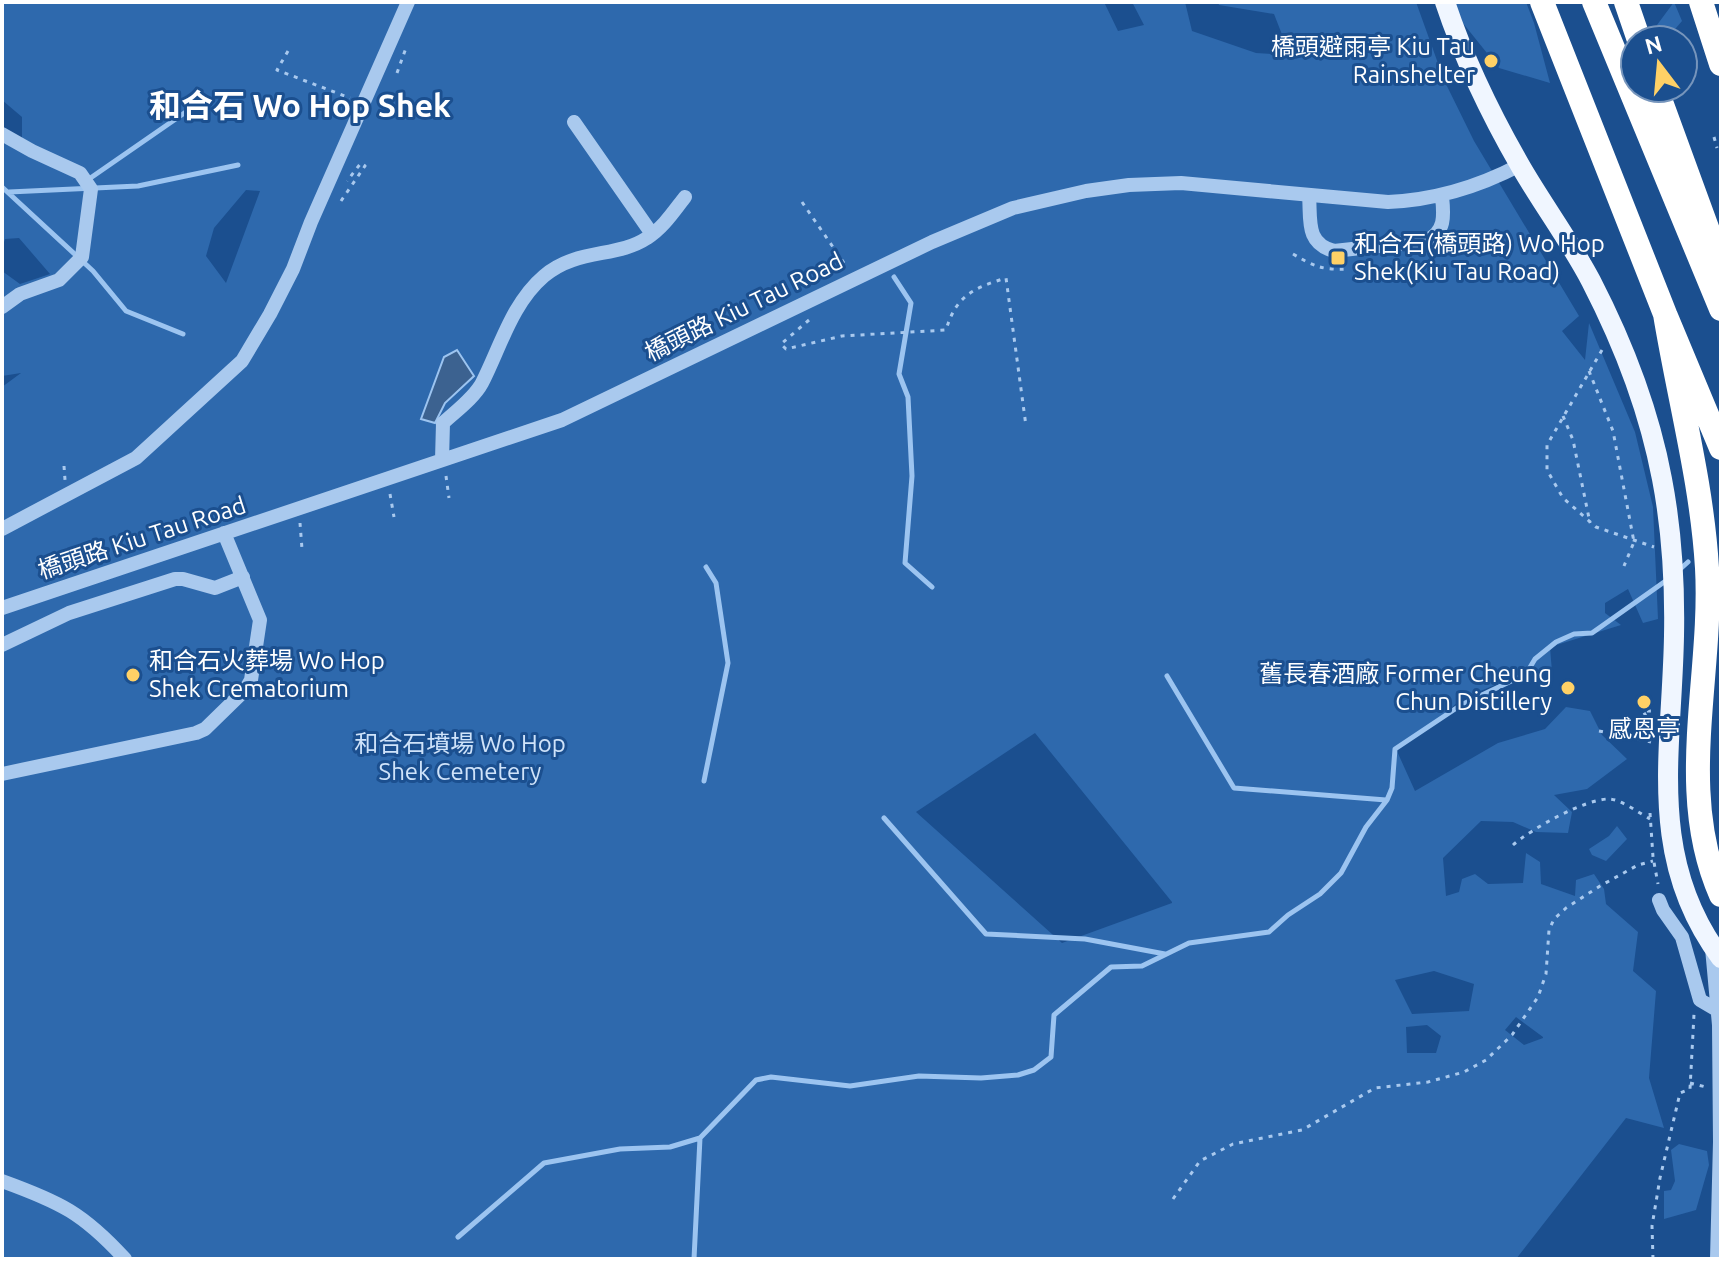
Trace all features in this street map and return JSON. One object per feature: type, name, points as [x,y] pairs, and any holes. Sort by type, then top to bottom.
[{"type":"highway","points":[[1542,2],[1721,448]]},
{"type":"highway","points":[[1594,2],[1721,309]]},
{"type":"highway","points":[[1601,2],[1641,117]]},
{"type":"highway","points":[[1626,2],[1634,24]]},
{"type":"highway","points":[[1701,2],[1721,64]]},
{"type":"highway","points":[[1662,104],[1721,266]]},
{"type":"highway","points":[[1665,314],[1706,547],[1708,620],[1699,767],[1704,841],[1721,895]]},
{"type":"main road","points":[[1445,2],[1480,88],[1520,165],[1576,255],[1603,307],[1631,371],[1655,448],[1666,505],[1673,576],[1669,789],[1671,845],[1682,889],[1717,952]]},
{"type":"street","points":[[2,529],[136,458],[242,361],[293,269],[408,2]]},
{"type":"street","points":[[574,122],[652,234]]},
{"type":"street","points":[[2,134],[80,173],[91,189],[82,257],[59,280],[20,294],[2,307]]},
{"type":"street","name":"橋頭路 Kiu Tau Road","points":[[2,608],[224,533],[444,466],[562,420],[932,242],[1013,208],[1129,185],[1181,183],[1388,202],[1442,196],[1499,176],[1520,165]]},
{"type":"street","points":[[1309,195],[1315,241],[1321,247],[1334,251],[1434,238],[1442,228],[1442,196]]},
{"type":"street","points":[[444,466],[443,423],[480,386],[504,333],[541,278],[559,265],[586,255],[647,239],[685,197]]},
{"type":"street","points":[[2,774],[196,733],[205,729],[245,690],[251,680],[260,620],[224,533]]},
{"type":"street","points":[[2,645],[69,613],[175,579],[215,588],[243,577]]},
{"type":"street","points":[[1659,900],[1682,937],[1700,1000],[1717,1010]]},
{"type":"street","points":[[1717,952],[1720,1142],[1717,1259]]},
{"type":"street","points":[[2,1181],[76,1213],[96,1228],[125,1259]]},
{"type":"path","points":[[288,51],[277,70],[357,101]]},
{"type":"path","points":[[1717,148],[1714,139],[1721,140]]},
{"type":"path","points":[[338,184],[360,157]]},
{"type":"path","points":[[341,201],[365,166],[361,163],[342,187]]},
{"type":"path","points":[[802,202],[848,269]]},
{"type":"path","points":[[1293,254],[1325,270],[1348,269]]},
{"type":"path","points":[[814,316],[781,344],[786,349],[842,336],[946,330],[951,312],[965,294],[1006,278],[1026,426]]},
{"type":"path","points":[[1607,344],[1547,445],[1547,470],[1563,498],[1590,523],[1634,542],[1662,548]]},
{"type":"path","points":[[1589,371],[1613,431],[1634,542],[1624,566]]},
{"type":"path","points":[[1563,416],[1573,440],[1590,523]]},
{"type":"path","points":[[444,466],[449,498]]},
{"type":"path","points":[[389,491],[394,517]]},
{"type":"path","points":[[300,519],[302,549]]},
{"type":"path","points":[[1599,731],[1651,742]]},
{"type":"path","points":[[1513,845],[1525,834],[1554,818],[1611,799],[1650,819]]},
{"type":"path","points":[[1651,843],[1658,881]]},
{"type":"path","points":[[1173,1199],[1200,1161],[1233,1144],[1302,1130],[1375,1088],[1428,1082],[1464,1072],[1486,1060],[1512,1035],[1538,997],[1546,974],[1549,930],[1554,919],[1592,891],[1638,865],[1653,861]]},
{"type":"path","points":[[1653,1259],[1652,1226],[1670,1126],[1680,1093],[1690,1089],[1694,1014]]},
{"type":"path","points":[[1690,1083],[1706,1087]]},
{"type":"green space","name":"和合石墳場 Wo Hop Shek Cemetery","points":[[2,2],[1104,2],[1118,31],[1144,25],[1132,2],[1185,2],[1192,31],[1256,53],[1290,55],[1274,14],[1219,5],[1218,2],[1416,2],[1444,80],[1474,141],[1579,316],[1562,331],[1585,360],[1589,323],[1635,432],[1653,507],[1658,619],[1643,623],[1628,589],[1605,603],[1605,613],[1621,625],[1550,647],[1552,672],[1507,680],[1461,699],[1435,723],[1396,749],[1415,791],[1498,743],[1545,729],[1566,707],[1590,711],[1602,735],[1627,759],[1587,789],[1554,795],[1572,812],[1568,833],[1536,832],[1513,822],[1481,821],[1443,858],[1446,896],[1459,892],[1462,879],[1475,874],[1488,884],[1523,883],[1526,853],[1540,862],[1541,884],[1575,896],[1576,880],[1594,874],[1604,889],[1606,904],[1638,932],[1633,971],[1656,991],[1649,1078],[1664,1128],[1626,1118],[1516,1259],[2,1259],[2,387],[21,373],[2,376],[2,271],[20,284],[50,274],[19,238],[5,239],[2,248],[2,143],[22,146],[22,117],[2,100]],"holes":[[[246,190],[260,191],[226,283],[206,256],[214,228]],[[1035,733],[1172,903],[1062,943],[916,812]],[[1434,971],[1474,984],[1469,1011],[1412,1014],[1395,980]],[[1516,1017],[1543,1037],[1524,1045],[1505,1030]],[[1427,1025],[1441,1036],[1436,1053],[1407,1053],[1406,1027]]]},
{"type":"green space","points":[[1454,2],[1526,2],[1550,83],[1499,68],[1458,17]]},
{"type":"green space","points":[[1674,2],[1682,21],[1679,24],[1658,24]]},
{"type":"green space","points":[[1617,826],[1627,839],[1606,861],[1592,855],[1589,849],[1609,836]]},
{"type":"green space","points":[[1679,1144],[1707,1151],[1709,1165],[1696,1210],[1664,1219],[1664,1191],[1671,1190],[1675,1181],[1671,1150]]},
{"type":"shaded area","points":[[457,350],[474,376],[445,403],[435,423],[421,419],[444,357]]},
{"type":"waterway","points":[[89,179],[193,107]]},
{"type":"waterway","points":[[9,192],[138,186],[238,165]]},
{"type":"waterway","points":[[2,187],[93,271],[126,311],[183,334]]},
{"type":"waterway","points":[[894,277],[911,303],[899,374],[908,397],[912,476],[905,563],[932,587]]},
{"type":"waterway","points":[[1678,571],[1688,562]]},
{"type":"waterway","points":[[704,781],[728,663],[716,583],[706,567]]},
{"type":"waterway","points":[[458,1237],[544,1163],[620,1149],[670,1147],[700,1138],[756,1080],[771,1077],[850,1086],[919,1076],[981,1078],[1018,1075],[1034,1070],[1051,1057],[1054,1015],[1111,967],[1142,966],[1189,943],[1269,932],[1320,894],[1341,873],[1366,827],[1387,800],[1392,788],[1395,749],[1461,705],[1526,674],[1535,659],[1556,642],[1574,634],[1592,633],[1667,580]]},
{"type":"waterway","points":[[1167,676],[1234,788],[1386,800]]},
{"type":"waterway","points":[[884,818],[986,934],[1085,939],[1165,954]]},
{"type":"waterway","points":[[694,1259],[700,1138]]},
{"type":"place","name":"橋頭避雨亭 Kiu Tau Rainshelter","points":[[1491,61]]},
{"type":"place","name":"和合石(橋頭路) Wo Hop Shek(Kiu Tau Road)","points":[[1338,258]]},
{"type":"place","name":"和合石火葬場 Wo Hop Shek Crematorium","points":[[133,675]]},
{"type":"place","name":"舊長春酒廠 Former Cheung Chun Distillery","points":[[1568,688]]},
{"type":"place","name":"感恩亭","points":[[1644,702]]},
{"type":"district","name":"和合石 Wo Hop Shek","points":[[300,106]]}]
